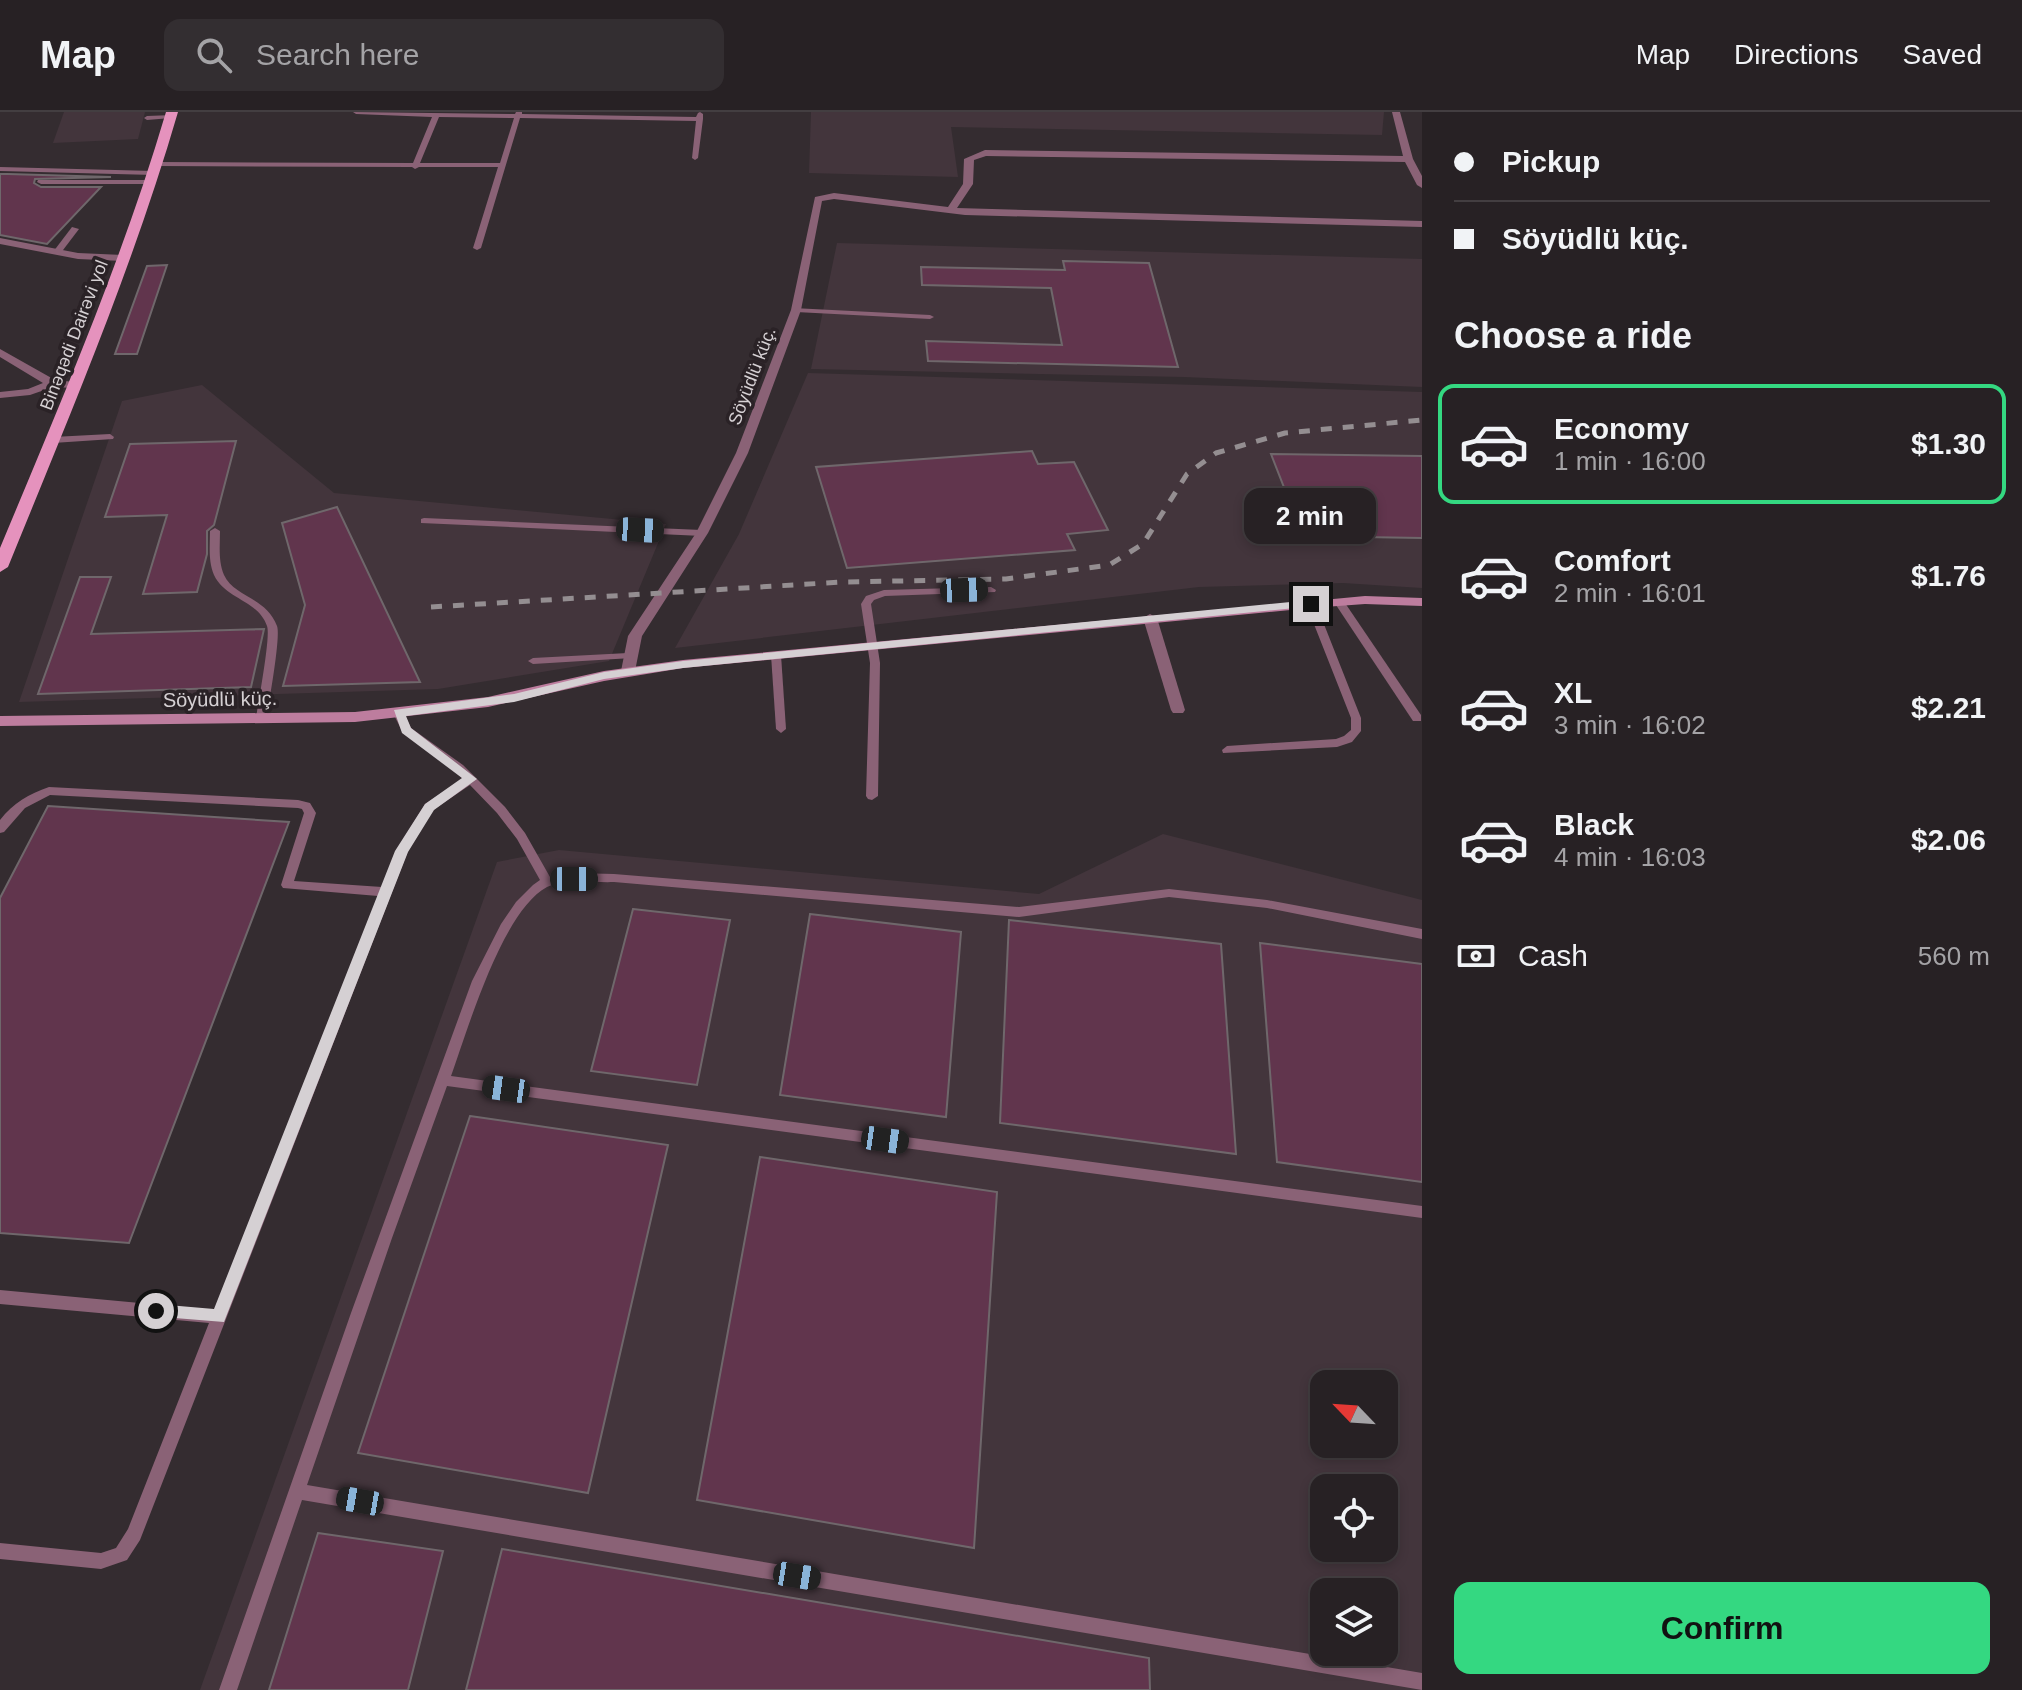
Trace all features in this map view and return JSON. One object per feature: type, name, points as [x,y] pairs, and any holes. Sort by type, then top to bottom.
[{"type":"main road","name":"Binəqədi Dairəvi yol","points":[[0,567],[4,550],[75,385],[154,173],[172,114]]},
{"type":"street","points":[[1396,112],[1396,124],[1408,159],[1422,185]]},
{"type":"street","points":[[951,210],[968,184],[969,159],[985,153],[1408,159]]},
{"type":"street","name":"Söyüdlü küç.","points":[[628,663],[648,612],[702,533],[742,453],[796,310],[818,199],[834,196],[951,210],[1422,224]]},
{"type":"street","points":[[0,241],[57,252],[123,258]]},
{"type":"street","points":[[0,352],[52,383],[75,385]]},
{"type":"street","points":[[0,395],[30,392],[52,383]]},
{"type":"street","name":"Söyüdlü küç.","points":[[0,721],[261,719],[398,713],[514,698],[628,663],[776,655],[1311,604],[1422,602]]},
{"type":"street","points":[[1150,618],[1178,710]]},
{"type":"lane","points":[[356,112],[700,116],[695,158]]},
{"type":"lane","points":[[147,118],[172,114]]},
{"type":"lane","points":[[477,248],[518,114]]},
{"type":"lane","points":[[415,167],[436,115]]},
{"type":"lane","points":[[0,169],[154,173],[504,165]]},
{"type":"lane","points":[[41,182],[154,173]]},
{"type":"lane","points":[[57,252],[75,229]]},
{"type":"lane","points":[[796,310],[930,317]]},
{"type":"lane","points":[[53,440],[110,437]]},
{"type":"lane","points":[[424,521],[702,533]]},
{"type":"lane","points":[[215,531],[212,561],[216,575],[270,617],[274,629],[261,719]]},
{"type":"lane","points":[[872,796],[875,663],[864,612],[870,598],[884,593],[991,590]]},
{"type":"lane","points":[[1339,602],[1417,718]]},
{"type":"lane","points":[[1227,750],[1337,743],[1356,731],[1356,718],[1311,604]]},
{"type":"lane","points":[[776,655],[781,729]]},
{"type":"lane","points":[[533,661],[628,663]]},
{"type":"lane","points":[[398,713],[407,730],[471,779],[521,836],[547,882]]},
{"type":"lane","points":[[0,1551],[101,1561],[121,1554],[134,1534],[402,851],[429,807],[450,789],[471,779]]},
{"type":"lane","points":[[0,829],[11,811],[30,797],[49,791],[298,804],[306,806],[310,813],[287,885],[385,892]]},
{"type":"lane","points":[[228,1690],[443,1080],[496,942],[521,904],[547,882],[614,878],[1019,912],[1169,893],[1267,904],[1422,934]]},
{"type":"lane","points":[[443,1080],[1422,1212]]},
{"type":"lane","points":[[0,1297],[219,1317]]},
{"type":"lane","points":[[298,1491],[1422,1682]]},
{"type":"shaded area","points":[[64,112],[145,112],[138,139],[53,143]]},
{"type":"shaded area","points":[[811,112],[1384,112],[1382,135],[951,127],[958,177],[809,173]]},
{"type":"shaded area","points":[[837,243],[1422,259],[1422,387],[1184,377],[811,369]]},
{"type":"shaded area","points":[[808,373],[1422,392],[1422,588],[1343,583],[1199,587],[675,648],[739,534]]},
{"type":"shaded area","points":[[202,385],[334,493],[666,524],[609,661],[438,689],[19,702],[122,401]]},
{"type":"shaded area","points":[[1163,834],[1422,900],[1422,1690],[200,1690],[497,862],[559,850],[1039,894]]},
{"type":"building","points":[[0,174],[111,177],[35,179],[34,183],[41,187],[101,187],[47,244],[0,235]]},
{"type":"building","points":[[1063,261],[1149,263],[1178,367],[928,361],[926,341],[1062,345],[1051,288],[922,285],[921,267],[1065,270]]},
{"type":"building","points":[[167,265],[137,354],[115,354],[147,266]]},
{"type":"building","points":[[236,441],[214,525],[207,531],[207,554],[197,592],[143,594],[167,515],[105,517],[130,444]]},
{"type":"building","points":[[1032,451],[1038,464],[1074,462],[1108,530],[1067,534],[1075,550],[847,568],[816,467]]},
{"type":"building","points":[[1271,454],[1422,456],[1422,538],[1303,536]]},
{"type":"building","points":[[337,507],[420,682],[283,686],[305,605],[282,523]]},
{"type":"building","points":[[80,577],[111,577],[91,634],[264,629],[251,687],[38,694]]},
{"type":"building","points":[[48,806],[289,822],[129,1243],[0,1233],[0,898]]},
{"type":"building","points":[[633,909],[730,920],[697,1085],[591,1071]]},
{"type":"building","points":[[810,914],[961,932],[946,1117],[780,1095]]},
{"type":"building","points":[[1009,920],[1221,944],[1236,1154],[1000,1123]]},
{"type":"building","points":[[1260,943],[1422,964],[1422,1182],[1277,1162]]},
{"type":"building","points":[[470,1116],[668,1145],[588,1493],[358,1453]]},
{"type":"building","points":[[760,1157],[997,1192],[974,1548],[697,1500]]},
{"type":"building","points":[[318,1533],[443,1551],[408,1690],[269,1690]]},
{"type":"building","points":[[502,1549],[1149,1658],[1150,1690],[466,1690]]},
{"type":"railway","points":[[431,607],[842,582],[1006,579],[1109,565],[1143,544],[1187,474],[1216,453],[1285,433],[1422,420]]},
{"type":"route","points":[[156,1311],[219,1317],[402,851],[429,807],[450,789],[471,779],[402,726],[398,713],[514,698],[628,671],[683,664],[1311,604]]}]
